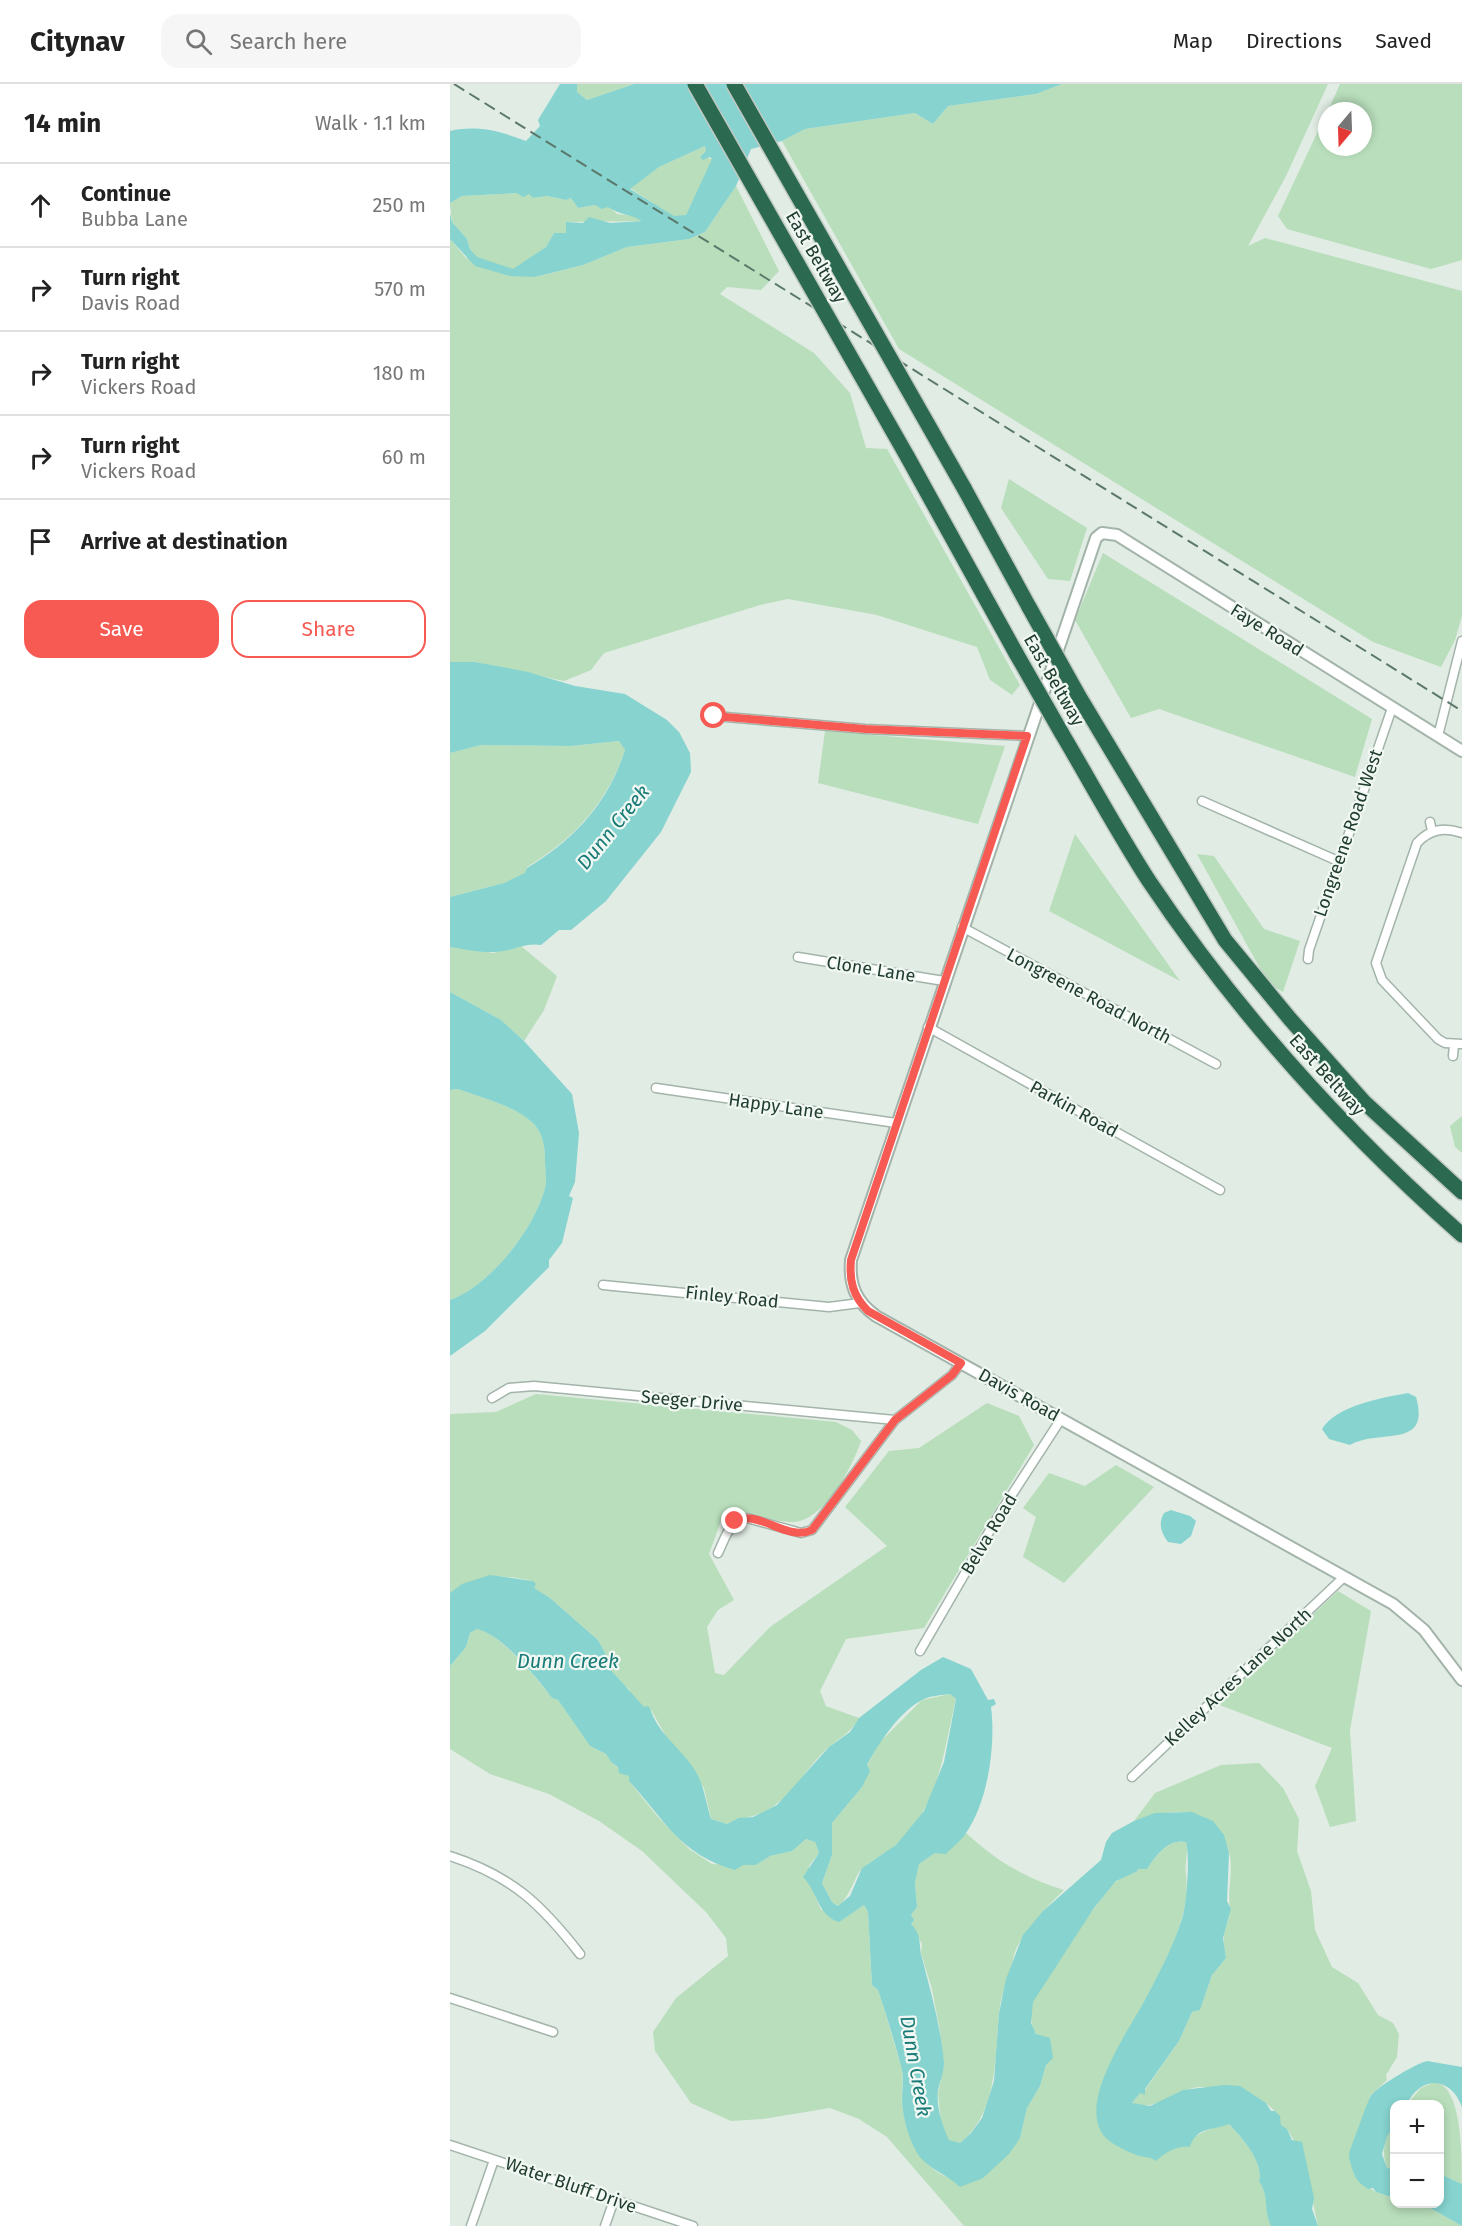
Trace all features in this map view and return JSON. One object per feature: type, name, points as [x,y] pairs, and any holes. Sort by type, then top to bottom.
[{"type":"highway","name":"East Beltway","points":[[695,84],[907,456],[1060,732],[1149,880],[1224,986],[1304,1083],[1392,1174],[1462,1235]]},
{"type":"highway","name":"East Beltway","points":[[734,84],[964,488],[1077,693],[1225,940],[1290,1019],[1364,1102],[1462,1192]]},
{"type":"street","name":"Faye Road","points":[[1027,736],[1085,565],[1096,538],[1109,532],[1462,751]]},
{"type":"street","points":[[1438,736],[1461,647]]},
{"type":"street","name":"Longreene Road West","points":[[1308,959],[1308,950],[1392,708]]},
{"type":"street","points":[[714,716],[865,729],[1027,736],[851,1260],[850,1281],[860,1303]]},
{"type":"street","points":[[1202,801],[1338,861]]},
{"type":"street","points":[[1430,822],[1432,831]]},
{"type":"street","points":[[1453,1056],[1458,1044],[1438,1039],[1382,980],[1376,963],[1412,852],[1423,836],[1432,831],[1443,829],[1462,833]]},
{"type":"street","name":"Longreene Road North","points":[[962,927],[1216,1064]]},
{"type":"street","name":"Clone Lane","points":[[798,957],[944,981]]},
{"type":"street","name":"Parkin Road","points":[[928,1028],[1220,1190]]},
{"type":"street","name":"Happy Lane","points":[[656,1088],[896,1123]]},
{"type":"street","name":"Finley Road","points":[[603,1284],[829,1306],[860,1303]]},
{"type":"street","name":"Davis Road","points":[[860,1303],[876,1316],[1344,1577],[1415,1620],[1462,1680]]},
{"type":"street","points":[[718,1553],[732,1526],[740,1519],[747,1518],[801,1533],[812,1530],[895,1420],[952,1375],[961,1363]]},
{"type":"street","name":"Seeger Drive","points":[[492,1398],[509,1388],[534,1386],[895,1420]]},
{"type":"street","name":"Belva Road","points":[[920,1651],[1000,1513],[1061,1419]]},
{"type":"street","name":"Kelley Acres Lane North","points":[[1132,1777],[1344,1577]]},
{"type":"street","points":[[450,1856],[498,1874],[526,1892],[551,1916],[580,1954]]},
{"type":"street","points":[[450,1998],[553,2032]]},
{"type":"street","name":"Water Bluff Drive","points":[[450,2145],[693,2226]]},
{"type":"street","points":[[471,2226],[494,2160]]},
{"type":"street","points":[[605,2226],[614,2200]]},
{"type":"green space","points":[[577,84],[634,84],[587,100],[577,92]]},
{"type":"green space","points":[[1062,84],[1328,84],[1286,176],[1248,246],[1265,238],[1462,291],[1462,616],[1455,640],[1441,667],[1373,642],[899,349],[782,141],[805,129],[915,113],[933,124],[948,106],[1036,94]]},
{"type":"green space","points":[[1340,84],[1462,84],[1462,260],[1431,269],[1287,229],[1278,216],[1318,131],[1318,156],[1372,156],[1372,102],[1332,102]]},
{"type":"green space","points":[[705,146],[707,151],[700,157],[713,159],[686,215],[674,217],[630,188],[659,167]]},
{"type":"green space","points":[[736,186],[779,271],[761,290],[727,287],[720,294],[814,353],[850,393],[866,448],[887,449],[1020,685],[1012,695],[990,680],[977,647],[877,615],[788,599],[760,605],[604,653],[591,670],[564,681],[475,662],[450,662],[450,239],[466,258],[535,277],[583,265],[627,247],[689,239],[705,232]]},
{"type":"green space","points":[[529,193],[533,198],[547,196],[566,200],[571,198],[578,208],[595,205],[608,206],[617,214],[634,216],[643,221],[566,222],[567,233],[554,233],[546,247],[514,270],[477,258],[470,249],[467,239],[452,222],[450,203],[462,196]]},
{"type":"green space","points":[[1009,479],[1087,528],[1070,581],[1048,579],[1001,508]]},
{"type":"green space","points":[[1103,553],[1372,719],[1355,777],[1159,709],[1131,718],[1075,620]]},
{"type":"green space","points":[[825,731],[1005,746],[978,824],[818,783]]},
{"type":"green space","points":[[619,741],[625,750],[609,787],[587,818],[560,844],[527,867],[526,873],[504,883],[450,897],[450,753],[481,745],[571,746]]},
{"type":"green space","points":[[1075,834],[1180,981],[1049,911]]},
{"type":"green space","points":[[1197,854],[1214,856],[1264,929],[1300,941],[1283,992],[1268,983]]},
{"type":"green space","points":[[521,946],[557,976],[544,1010],[524,1041],[501,1020],[450,992],[450,947],[493,953]]},
{"type":"green space","points":[[458,1089],[516,1111],[533,1123],[544,1145],[546,1182],[540,1204],[532,1220],[509,1254],[480,1282],[450,1300],[450,1090]]},
{"type":"green space","points":[[1462,1116],[1462,1153],[1455,1147],[1450,1126]]},
{"type":"green space","points":[[536,1394],[836,1422],[852,1430],[861,1441],[844,1478],[835,1491],[815,1513],[804,1520],[785,1522],[737,1510],[721,1521],[709,1554],[734,1600],[718,1610],[707,1627],[715,1673],[724,1675],[770,1627],[887,1546],[845,1507],[889,1451],[919,1448],[987,1403],[1019,1416],[1034,1445],[924,1628],[846,1639],[820,1691],[826,1706],[859,1718],[852,1727],[822,1754],[782,1800],[763,1812],[727,1824],[711,1819],[704,1788],[667,1738],[650,1708],[645,1708],[632,1696],[629,1689],[621,1684],[608,1667],[610,1662],[598,1640],[550,1598],[533,1588],[533,1581],[511,1577],[490,1577],[470,1582],[450,1593],[450,1414],[496,1412]]},
{"type":"green space","points":[[1116,1465],[1154,1487],[1064,1583],[1023,1557],[1036,1517],[1023,1508],[1049,1473],[1085,1486]]},
{"type":"green space","points":[[1338,1591],[1371,1611],[1350,1730],[1356,1821],[1330,1827],[1315,1786],[1332,1748],[1217,1704]]},
{"type":"green space","points":[[477,1629],[497,1639],[518,1658],[552,1698],[558,1700],[590,1746],[606,1754],[611,1762],[629,1776],[629,1781],[657,1816],[689,1849],[712,1864],[756,1865],[770,1856],[792,1851],[806,1839],[815,1842],[819,1853],[809,1866],[810,1884],[821,1910],[857,1910],[864,1905],[868,1912],[872,1985],[878,1990],[902,2070],[902,2102],[907,2126],[916,2149],[923,2159],[941,2174],[952,2179],[1020,2138],[1027,2108],[1040,2086],[1046,2065],[1040,2037],[1034,2031],[1031,2017],[1032,2003],[1072,1940],[1117,1881],[1138,1871],[1136,1869],[1147,1869],[1158,1854],[1168,1846],[1186,1842],[1186,1899],[1179,1926],[1156,1980],[1102,2084],[1164,2153],[1203,2132],[1229,2124],[1255,2157],[1271,2226],[964,2226],[887,2137],[859,2119],[830,2108],[763,2119],[731,2121],[691,2103],[655,2051],[653,2032],[676,1998],[728,1956],[726,1938],[706,1912],[642,1851],[599,1821],[549,1794],[490,1774],[450,1749],[450,1666],[466,1647],[470,1633]]},
{"type":"green space","points":[[950,1694],[956,1699],[943,1758],[931,1796],[911,1830],[896,1845],[860,1871],[839,1906],[832,1902],[822,1883],[832,1855],[832,1823],[862,1787],[867,1766],[879,1743],[922,1700]]},
{"type":"green space","points":[[1259,1763],[1283,1788],[1299,1819],[1297,1851],[1311,1891],[1315,1930],[1332,1967],[1358,1983],[1378,2015],[1393,2023],[1399,2034],[1397,2057],[1386,2075],[1387,2080],[1370,2096],[1363,2120],[1365,2185],[1390,2197],[1390,2208],[1430,2208],[1462,2226],[1318,2226],[1303,2155],[1287,2129],[1281,2125],[1276,2113],[1266,2103],[1246,2096],[1202,2087],[1193,2088],[1158,2103],[1141,2105],[1132,2103],[1140,2093],[1145,2095],[1145,2090],[1179,2041],[1192,2012],[1200,2010],[1212,1975],[1226,1958],[1224,1938],[1230,1911],[1231,1865],[1223,1836],[1203,1817],[1178,1812],[1149,1816],[1134,1821],[1155,1793],[1221,1765]]},
{"type":"green space","points":[[966,1833],[1012,1868],[1064,1890],[1035,1921],[1017,1948],[1000,2005],[995,2065],[988,2100],[982,2116],[960,2143],[948,2140],[941,2122],[938,2093],[944,2066],[940,2031],[932,1989],[921,1953],[922,1944],[911,1924],[913,1920],[911,1915],[917,1907],[915,1883],[919,1864],[935,1853],[946,1853]]},
{"type":"green space","points":[[1434,2082],[1443,2086],[1450,2095],[1461,2140],[1462,2184],[1444,2176],[1444,2100],[1410,2100],[1421,2088]]},
{"type":"green space","points":[[1390,2132],[1390,2168],[1387,2168],[1384,2151]]},
{"type":"water","points":[[560,84],[577,84],[577,92],[587,100],[634,84],[1062,84],[1036,94],[948,106],[933,124],[915,113],[805,129],[782,141],[751,149],[736,186],[705,232],[689,239],[627,247],[583,265],[535,277],[510,276],[475,266],[450,239],[450,213],[452,222],[467,239],[470,249],[477,257],[513,269],[546,247],[554,233],[566,233],[566,222],[583,223],[589,217],[610,223],[642,221],[608,207],[602,209],[595,205],[578,208],[571,198],[566,200],[547,196],[533,198],[529,194],[523,197],[517,193],[462,196],[450,203],[450,131],[489,130],[526,141],[540,126],[538,120]],"holes":[[[705,146],[706,151],[700,157],[703,160],[710,157],[712,159],[686,215],[674,216],[630,189],[659,167]]]},
{"type":"water","name":"Dunn Creek","points":[[450,662],[475,662],[528,672],[575,686],[625,694],[667,720],[679,732],[690,753],[691,772],[661,832],[606,901],[571,930],[559,930],[541,945],[529,945],[500,952],[450,947],[450,897],[504,883],[525,873],[527,868],[560,845],[588,818],[599,803],[618,769],[625,750],[619,741],[571,746],[481,745],[450,753]]},
{"type":"water","points":[[450,992],[501,1020],[524,1041],[572,1094],[579,1133],[575,1182],[569,1196],[573,1198],[562,1243],[549,1260],[549,1267],[485,1331],[450,1356],[450,1300],[480,1282],[509,1254],[540,1204],[546,1178],[543,1140],[533,1123],[516,1111],[497,1103],[458,1089],[450,1090]]},
{"type":"water","points":[[1408,1393],[1416,1397],[1419,1414],[1416,1424],[1410,1431],[1362,1440],[1350,1445],[1329,1439],[1322,1429],[1338,1414],[1349,1408],[1373,1400]]},
{"type":"water","points":[[1171,1510],[1190,1516],[1196,1521],[1191,1536],[1181,1544],[1168,1542],[1162,1531],[1162,1517],[1164,1513]]},
{"type":"water","name":"Dunn Creek","points":[[490,1575],[533,1581],[536,1584],[534,1588],[550,1598],[598,1640],[610,1662],[608,1667],[644,1707],[650,1708],[663,1732],[696,1772],[711,1819],[727,1824],[739,1818],[753,1817],[777,1805],[829,1747],[850,1732],[859,1718],[921,1670],[943,1657],[971,1669],[988,1700],[994,1699],[996,1704],[991,1707],[991,1755],[985,1789],[974,1820],[962,1839],[946,1854],[935,1853],[919,1864],[915,1883],[917,1907],[911,1915],[914,1920],[911,1924],[919,1937],[941,2036],[944,2063],[938,2090],[938,2102],[949,2140],[960,2143],[982,2118],[994,2081],[999,2013],[1006,1979],[1023,1935],[1043,1911],[1101,1860],[1106,1842],[1112,1833],[1155,1813],[1192,1812],[1213,1821],[1224,1835],[1229,1853],[1227,1901],[1231,1909],[1223,1938],[1226,1958],[1212,1975],[1200,2010],[1192,2012],[1179,2041],[1145,2089],[1145,2095],[1140,2093],[1132,2103],[1150,2106],[1183,2090],[1224,2085],[1240,2086],[1266,2103],[1271,2111],[1275,2111],[1280,2116],[1281,2125],[1287,2129],[1292,2140],[1302,2142],[1314,2198],[1312,2209],[1318,2226],[1271,2226],[1259,2181],[1258,2165],[1245,2142],[1229,2124],[1202,2132],[1193,2140],[1190,2147],[1172,2150],[1156,2161],[1114,2144],[1107,2139],[1098,2125],[1096,2108],[1100,2088],[1108,2068],[1156,1979],[1180,1925],[1187,1889],[1186,1842],[1173,1843],[1158,1854],[1147,1869],[1137,1869],[1138,1871],[1116,1881],[1094,1908],[1033,2002],[1031,2023],[1036,2034],[1050,2038],[1053,2058],[1046,2065],[1040,2086],[1027,2108],[1020,2138],[1009,2154],[983,2178],[960,2187],[923,2161],[912,2143],[903,2113],[902,2070],[878,1990],[872,1985],[868,1912],[864,1905],[839,1922],[832,1919],[822,1909],[803,1877],[819,1853],[815,1842],[806,1839],[792,1851],[770,1856],[756,1865],[743,1865],[735,1870],[700,1855],[664,1823],[629,1781],[629,1776],[619,1773],[618,1767],[606,1754],[590,1746],[558,1700],[552,1698],[518,1658],[497,1639],[477,1629],[470,1633],[466,1647],[450,1666],[450,1593],[462,1584]],"holes":[[[950,1694],[956,1699],[944,1762],[924,1811],[896,1845],[862,1868],[850,1896],[838,1906],[832,1902],[822,1883],[832,1855],[832,1823],[862,1787],[870,1771],[867,1765],[872,1756],[890,1729],[905,1712],[928,1698]]]},
{"type":"water","points":[[1427,2061],[1462,2067],[1462,2107],[1451,2089],[1436,2083],[1420,2088],[1410,2100],[1390,2100],[1390,2132],[1382,2154],[1387,2168],[1390,2168],[1390,2197],[1361,2184],[1351,2166],[1349,2154],[1370,2097],[1396,2076]]},
{"type":"water","points":[[1444,2176],[1462,2184],[1462,2226],[1430,2208],[1444,2208]]},
{"type":"railway","points":[[454,84],[1462,711]]},
{"type":"route","points":[[714,716],[865,729],[1027,736],[851,1260],[850,1281],[860,1303],[868,1311],[961,1363],[952,1375],[895,1420],[812,1530],[801,1533],[747,1518],[735,1521]]}]
